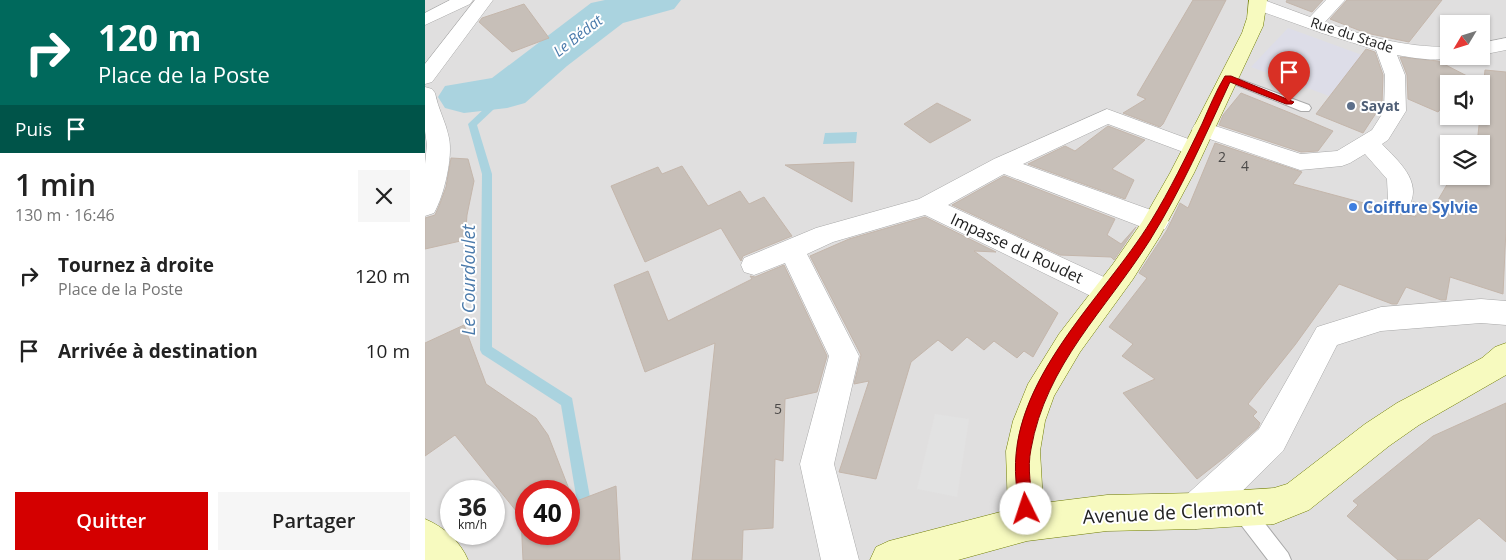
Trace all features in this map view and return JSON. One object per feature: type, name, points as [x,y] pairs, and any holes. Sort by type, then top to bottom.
[{"type":"street","points":[[425,20],[464,0]]},
{"type":"street","points":[[425,78],[484,0]]},
{"type":"street","points":[[1313,23],[1336,0]]},
{"type":"street","points":[[1027,523],[1022,469],[1023,450],[1033,413],[1044,383],[1075,333],[1138,250],[1156,222],[1228,78],[1249,41],[1255,23],[1258,2]]},
{"type":"street","name":"Rue du Stade","points":[[1258,2],[1384,47],[1425,54],[1440,53]]},
{"type":"street","points":[[1490,47],[1506,44]]},
{"type":"street","points":[[754,265],[825,235],[927,206],[1002,165],[1107,116],[1300,162],[1342,158],[1380,135],[1395,111],[1395,75],[1384,47]]},
{"type":"street","points":[[425,94],[427,110],[439,140],[435,173],[425,207]]},
{"type":"street","points":[[1368,143],[1399,177],[1400,200]]},
{"type":"street","points":[[1002,165],[1156,222]]},
{"type":"street","name":"Impasse du Roudet","points":[[927,206],[1107,290]]},
{"type":"street","points":[[791,249],[845,356],[817,464],[841,560]]},
{"type":"street","points":[[1196,511],[1271,440],[1327,336],[1381,319],[1481,311],[1506,313]]},
{"type":"street","name":"Avenue de Clermont","points":[[889,560],[1027,523],[1107,513],[1196,511],[1274,506],[1297,498],[1377,435],[1408,414],[1493,367],[1506,356]]},
{"type":"street","points":[[425,537],[449,560]]},
{"type":"lane","points":[[1228,78],[1305,108]]},
{"type":"lane","points":[[1242,509],[1281,560]]},
{"type":"shaded area","points":[[425,0],[1506,0],[1506,560],[425,560]]},
{"type":"shaded area","points":[[1288,28],[1362,55],[1329,96],[1251,67]]},
{"type":"shaded area","points":[[935,414],[969,419],[957,497],[917,489]]},
{"type":"water","points":[[857,132],[856,143],[823,144],[825,133]]},
{"type":"building","points":[[1193,0],[1226,0],[1163,124],[1160,127],[1123,113],[1146,99],[1137,95]]},
{"type":"building","points":[[1287,0],[1323,0],[1312,12],[1286,2]]},
{"type":"building","points":[[1347,0],[1442,0],[1409,42],[1366,33],[1330,19]]},
{"type":"building","points":[[524,4],[549,38],[512,52],[479,22],[482,18]]},
{"type":"building","name":"Sayat","points":[[1366,49],[1375,52],[1383,75],[1382,104],[1363,133],[1316,114]]},
{"type":"building","points":[[1400,57],[1438,61],[1440,65],[1446,65],[1465,75],[1440,75],[1440,110],[1438,112],[1408,99],[1407,75]]},
{"type":"building","points":[[1485,70],[1506,72],[1506,229],[1503,294],[1450,277],[1446,300],[1441,300],[1406,287],[1397,304],[1392,304],[1339,284],[1295,345],[1248,404],[1257,412],[1253,416],[1260,423],[1258,428],[1197,479],[1123,393],[1155,379],[1122,356],[1133,344],[1109,327],[1147,278],[1139,273],[1167,230],[1180,203],[1188,208],[1215,143],[1302,172],[1293,184],[1416,217],[1413,202],[1440,207],[1438,200],[1447,185],[1490,185],[1490,135],[1478,135],[1479,125],[1490,125],[1490,75],[1484,75]]},
{"type":"building","points":[[1241,93],[1333,131],[1318,151],[1301,152],[1219,125],[1223,115]]},
{"type":"building","points":[[937,103],[971,120],[930,143],[904,124]]},
{"type":"building","points":[[1108,126],[1145,140],[1112,169],[1134,180],[1125,199],[1028,164],[1065,146],[1075,151]]},
{"type":"building","points":[[451,158],[468,159],[474,181],[467,215],[465,240],[425,249],[425,218],[435,215],[439,206],[446,187]]},
{"type":"building","points":[[854,162],[852,202],[785,165]]},
{"type":"building","points":[[682,166],[708,206],[740,191],[749,204],[764,197],[792,236],[743,256],[741,261],[721,228],[645,262],[611,186],[658,167],[662,174]]},
{"type":"building","points":[[1004,176],[1115,219],[1107,235],[1121,244],[1136,227],[1114,260],[1111,257],[1060,255],[952,205]]},
{"type":"building","points":[[925,217],[996,252],[974,251],[1058,313],[1033,357],[1024,351],[1017,358],[994,341],[984,350],[967,337],[952,351],[938,340],[911,362],[876,479],[839,472],[869,381],[854,384],[861,355],[810,256],[849,239]]},
{"type":"building","points":[[784,265],[827,356],[817,392],[785,399],[783,461],[775,459],[773,528],[743,530],[742,560],[692,560],[715,343],[645,372],[614,285],[648,271],[668,321],[752,279],[750,276],[755,277]]},
{"type":"building","points":[[464,325],[486,384],[536,418],[548,435],[565,480],[515,480],[515,510],[505,497],[505,480],[491,480],[455,435],[425,456],[425,343]]},
{"type":"building","points":[[1506,403],[1506,542],[1479,518],[1427,560],[1398,560],[1347,516],[1358,505],[1353,501],[1433,436]]},
{"type":"building","points":[[616,486],[620,560],[523,560],[522,545],[580,545],[580,500]]},
{"type":"waterway","name":"Le Bédat","points":[[464,97],[507,92],[550,56],[607,13],[659,0]]},
{"type":"waterway","name":"Le Courdoulet","points":[[507,92],[472,124],[487,174],[486,350],[567,402],[586,514]]},
{"type":"place","name":"Sayat","points":[[1351,106]]},
{"type":"place","name":"Coiffure Sylvie","points":[[1353,207]]},
{"type":"route","points":[[1026,509],[1022,469],[1023,450],[1033,413],[1044,383],[1075,333],[1138,250],[1156,222],[1195,149],[1228,78],[1289,102]]}]
